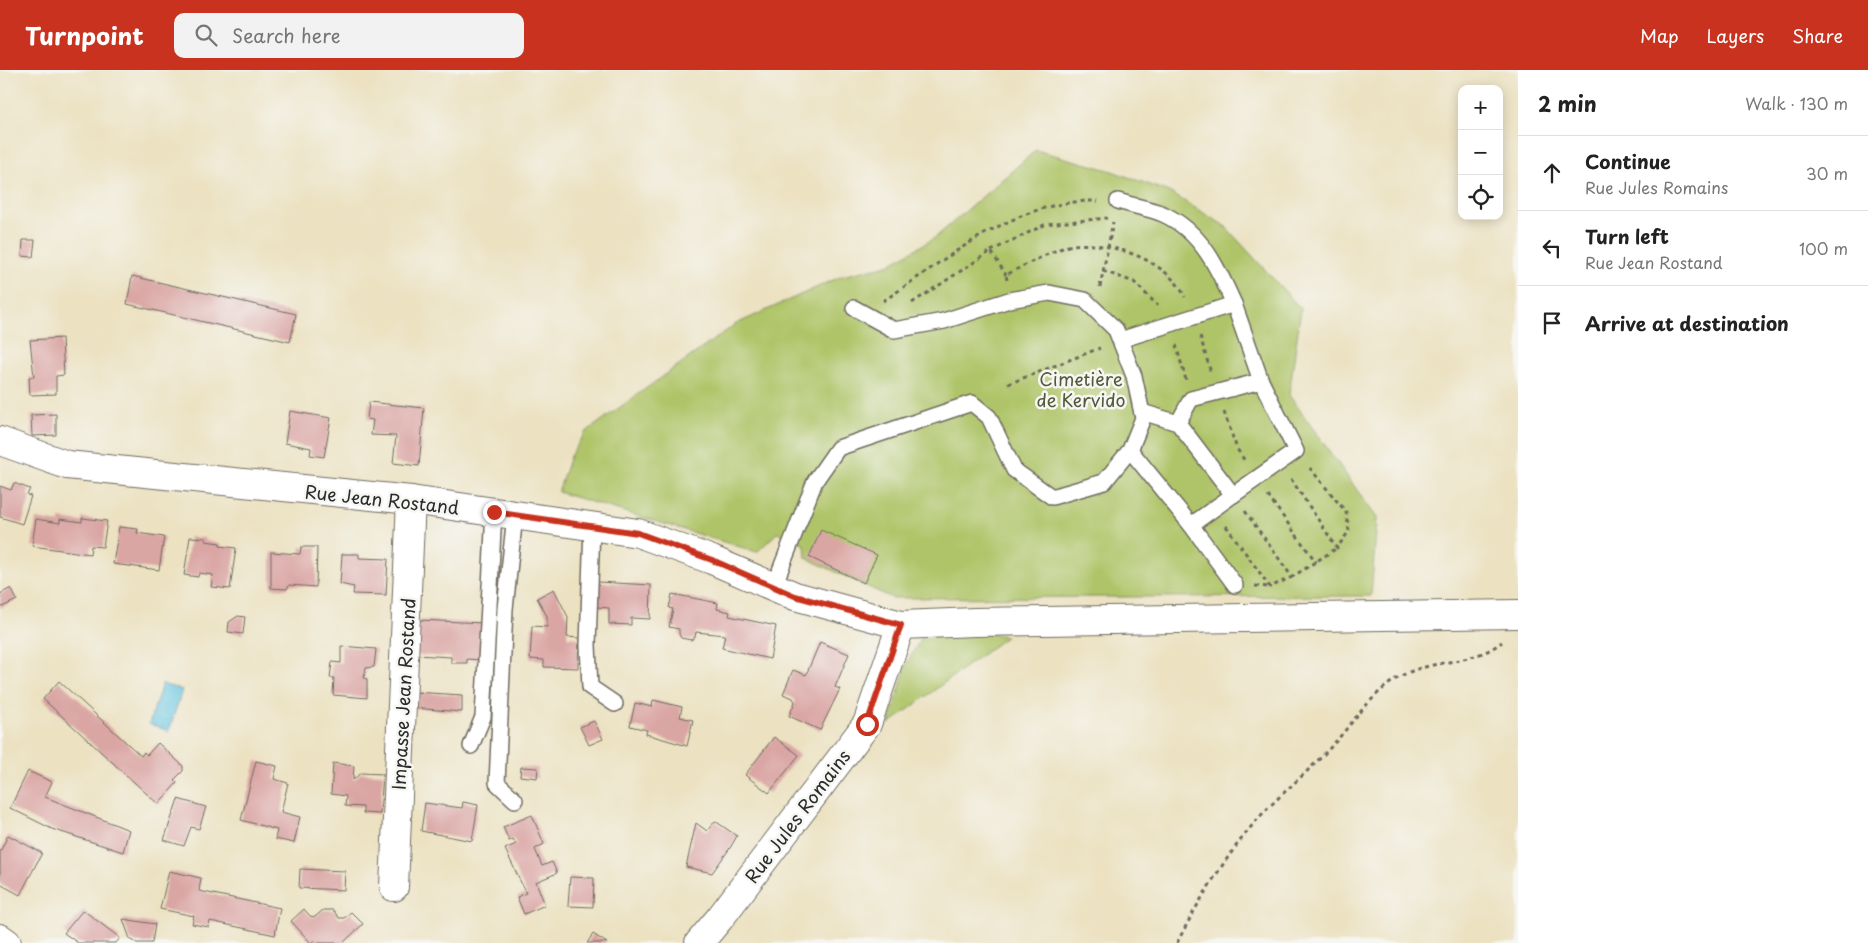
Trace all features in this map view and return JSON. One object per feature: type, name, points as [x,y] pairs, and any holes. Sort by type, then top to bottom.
[{"type":"street","name":"Rue Jean Rostand","points":[[0,441],[67,465],[411,500],[638,533],[795,596],[901,625],[975,622],[1518,614]]},
{"type":"street","name":"Impasse Jean Rostand","points":[[394,887],[411,500]]},
{"type":"street","name":"Rue Jules Romains","points":[[699,943],[867,724],[901,625]]},
{"type":"street","points":[[0,938],[7,943]]},
{"type":"lane","points":[[1118,202],[1163,214],[1193,233],[1216,264],[1234,304],[1261,381],[1296,451],[1191,525]]},
{"type":"lane","points":[[774,586],[815,481],[838,448],[972,403],[989,417],[1014,470],[1052,496],[1104,482],[1130,450],[1143,418],[1134,376],[1116,330],[1085,300],[1049,293],[1009,300],[944,321],[894,330],[859,311]]},
{"type":"lane","points":[[1120,340],[1234,304]]},
{"type":"lane","points":[[1178,423],[1191,399],[1261,381]]},
{"type":"lane","points":[[1142,412],[1178,423],[1233,495]]},
{"type":"lane","points":[[1130,450],[1191,525],[1235,585]]},
{"type":"lane","points":[[471,746],[482,717],[504,514]]},
{"type":"lane","points":[[504,514],[505,609],[497,783],[515,800]]},
{"type":"lane","points":[[592,526],[588,645],[590,686],[615,704]]},
{"type":"path","points":[[859,311],[997,226],[1042,207],[1088,201],[1118,202],[1114,218],[1046,224],[990,251],[882,323]]},
{"type":"path","points":[[1006,274],[1071,245],[1108,247],[1143,257],[1163,271],[1183,293],[1194,317],[1237,449],[1256,479],[1316,562]]},
{"type":"path","points":[[990,251],[1006,274],[1009,300]]},
{"type":"path","points":[[1008,384],[1120,340]]},
{"type":"path","points":[[1233,495],[1292,577],[1337,548]]},
{"type":"path","points":[[1178,943],[1195,909],[1228,856],[1256,821],[1328,750],[1377,694],[1393,680],[1412,671],[1439,663],[1464,661],[1491,650],[1504,640]]},
{"type":"green space","name":"Cimetière de Kervido","points":[[1036,150],[1109,170],[1169,192],[1225,226],[1301,309],[1289,395],[1377,518],[1371,596],[892,598],[806,558],[805,545],[793,538],[777,533],[757,552],[558,492],[570,456],[586,432],[736,324],[842,276],[888,265],[936,237]]},
{"type":"green space","points":[[969,632],[1007,636],[889,724],[907,663],[921,638]]},
{"type":"water","points":[[162,684],[182,690],[169,731],[149,724]]},
{"type":"building","points":[[23,240],[35,240],[33,257],[22,256]]},
{"type":"building","points":[[132,276],[296,314],[290,342],[127,304]]},
{"type":"building","points":[[62,338],[64,375],[56,376],[56,394],[30,395],[29,377],[34,377],[30,340]]},
{"type":"building","points":[[369,402],[424,408],[419,466],[393,463],[396,436],[371,435],[373,420],[367,419]]},
{"type":"building","points":[[290,411],[331,418],[324,457],[310,455],[311,448],[285,443]]},
{"type":"building","points":[[56,414],[56,435],[32,436],[31,415]]},
{"type":"building","points":[[14,483],[30,489],[27,495],[31,496],[22,524],[0,517],[0,486],[11,490]]},
{"type":"building","points":[[82,518],[107,521],[103,547],[91,546],[90,554],[32,546],[36,519],[60,523],[60,519],[82,522]]},
{"type":"building","points":[[119,527],[138,529],[137,533],[164,537],[159,570],[113,564]]},
{"type":"building","points":[[821,530],[877,555],[864,583],[809,557]]},
{"type":"building","points":[[190,537],[206,538],[205,541],[220,543],[220,546],[236,548],[230,589],[211,587],[213,575],[199,573],[198,577],[184,575]]},
{"type":"building","points":[[301,547],[317,547],[316,587],[289,585],[287,589],[271,588],[271,552],[300,554]]},
{"type":"building","points":[[342,554],[359,554],[359,558],[388,559],[386,595],[353,594],[354,587],[340,584]]},
{"type":"building","points":[[598,582],[651,585],[650,619],[631,618],[631,625],[609,624],[609,608],[597,607]]},
{"type":"building","points":[[11,588],[17,600],[0,608],[0,594]]},
{"type":"building","points":[[554,589],[568,617],[567,637],[579,638],[578,668],[544,667],[544,660],[530,659],[532,626],[547,627],[547,616],[537,598]]},
{"type":"building","points":[[672,594],[718,603],[717,609],[730,612],[729,616],[776,626],[770,659],[722,648],[725,635],[696,632],[695,637],[691,640],[681,638],[679,629],[669,627],[673,609],[669,608]]},
{"type":"building","points":[[238,616],[245,617],[243,634],[228,632],[229,622]]},
{"type":"building","points":[[418,620],[484,623],[481,660],[467,659],[467,663],[451,663],[451,657],[416,655]]},
{"type":"building","points":[[820,642],[849,654],[835,687],[840,689],[820,730],[789,716],[795,702],[793,698],[783,694],[793,670],[806,675]]},
{"type":"building","points":[[341,646],[376,649],[374,667],[366,668],[364,678],[367,679],[367,698],[333,695],[334,678],[330,678],[332,662],[341,663]]},
{"type":"building","points":[[59,681],[141,756],[144,752],[147,755],[158,743],[183,766],[183,771],[174,780],[177,783],[158,804],[43,699]]},
{"type":"building","points":[[414,692],[462,695],[462,712],[413,708]]},
{"type":"building","points":[[653,700],[682,707],[680,717],[693,720],[687,746],[646,734],[647,730],[630,726],[635,703],[652,707]]},
{"type":"building","points":[[594,721],[603,739],[589,745],[580,727]]},
{"type":"building","points":[[774,737],[799,755],[769,793],[745,775]]},
{"type":"building","points":[[256,761],[277,766],[274,779],[288,783],[281,812],[300,817],[294,843],[275,839],[277,830],[241,820]]},
{"type":"building","points":[[333,763],[354,766],[353,780],[361,773],[383,774],[380,814],[363,813],[363,807],[345,806],[346,796],[331,794]]},
{"type":"building","points":[[521,767],[538,768],[537,778],[520,776]]},
{"type":"building","points":[[28,771],[52,782],[45,797],[129,830],[123,852],[52,829],[10,808]]},
{"type":"building","points":[[178,799],[206,807],[199,829],[191,827],[184,846],[164,840]]},
{"type":"building","points":[[463,802],[478,805],[472,841],[421,831],[425,803],[462,808]]},
{"type":"building","points":[[532,815],[544,844],[535,849],[542,866],[552,862],[557,873],[536,882],[545,905],[524,914],[517,897],[526,893],[505,849],[516,844],[513,839],[509,841],[503,827]]},
{"type":"building","points":[[715,821],[737,836],[730,848],[712,873],[686,867],[696,823],[707,831]]},
{"type":"building","points":[[8,835],[42,853],[20,895],[0,884],[0,852]]},
{"type":"building","points":[[300,869],[345,871],[344,890],[299,888]]},
{"type":"building","points":[[169,871],[201,878],[199,891],[280,908],[275,935],[210,921],[209,927],[192,924],[194,916],[160,909]]},
{"type":"building","points":[[570,877],[594,878],[593,907],[568,906]]},
{"type":"building","points":[[304,909],[310,916],[315,917],[323,910],[333,910],[339,918],[344,918],[351,912],[363,924],[343,943],[316,943],[314,940],[311,943],[291,921]]},
{"type":"building","points":[[83,910],[120,938],[116,943],[78,943],[64,933]]},
{"type":"building","points":[[123,919],[155,924],[152,943],[137,943],[130,939]]},
{"type":"building","points":[[593,934],[607,943],[587,943]]},
{"type":"route","points":[[494,512],[638,533],[712,560],[795,596],[901,625],[867,724]]}]
